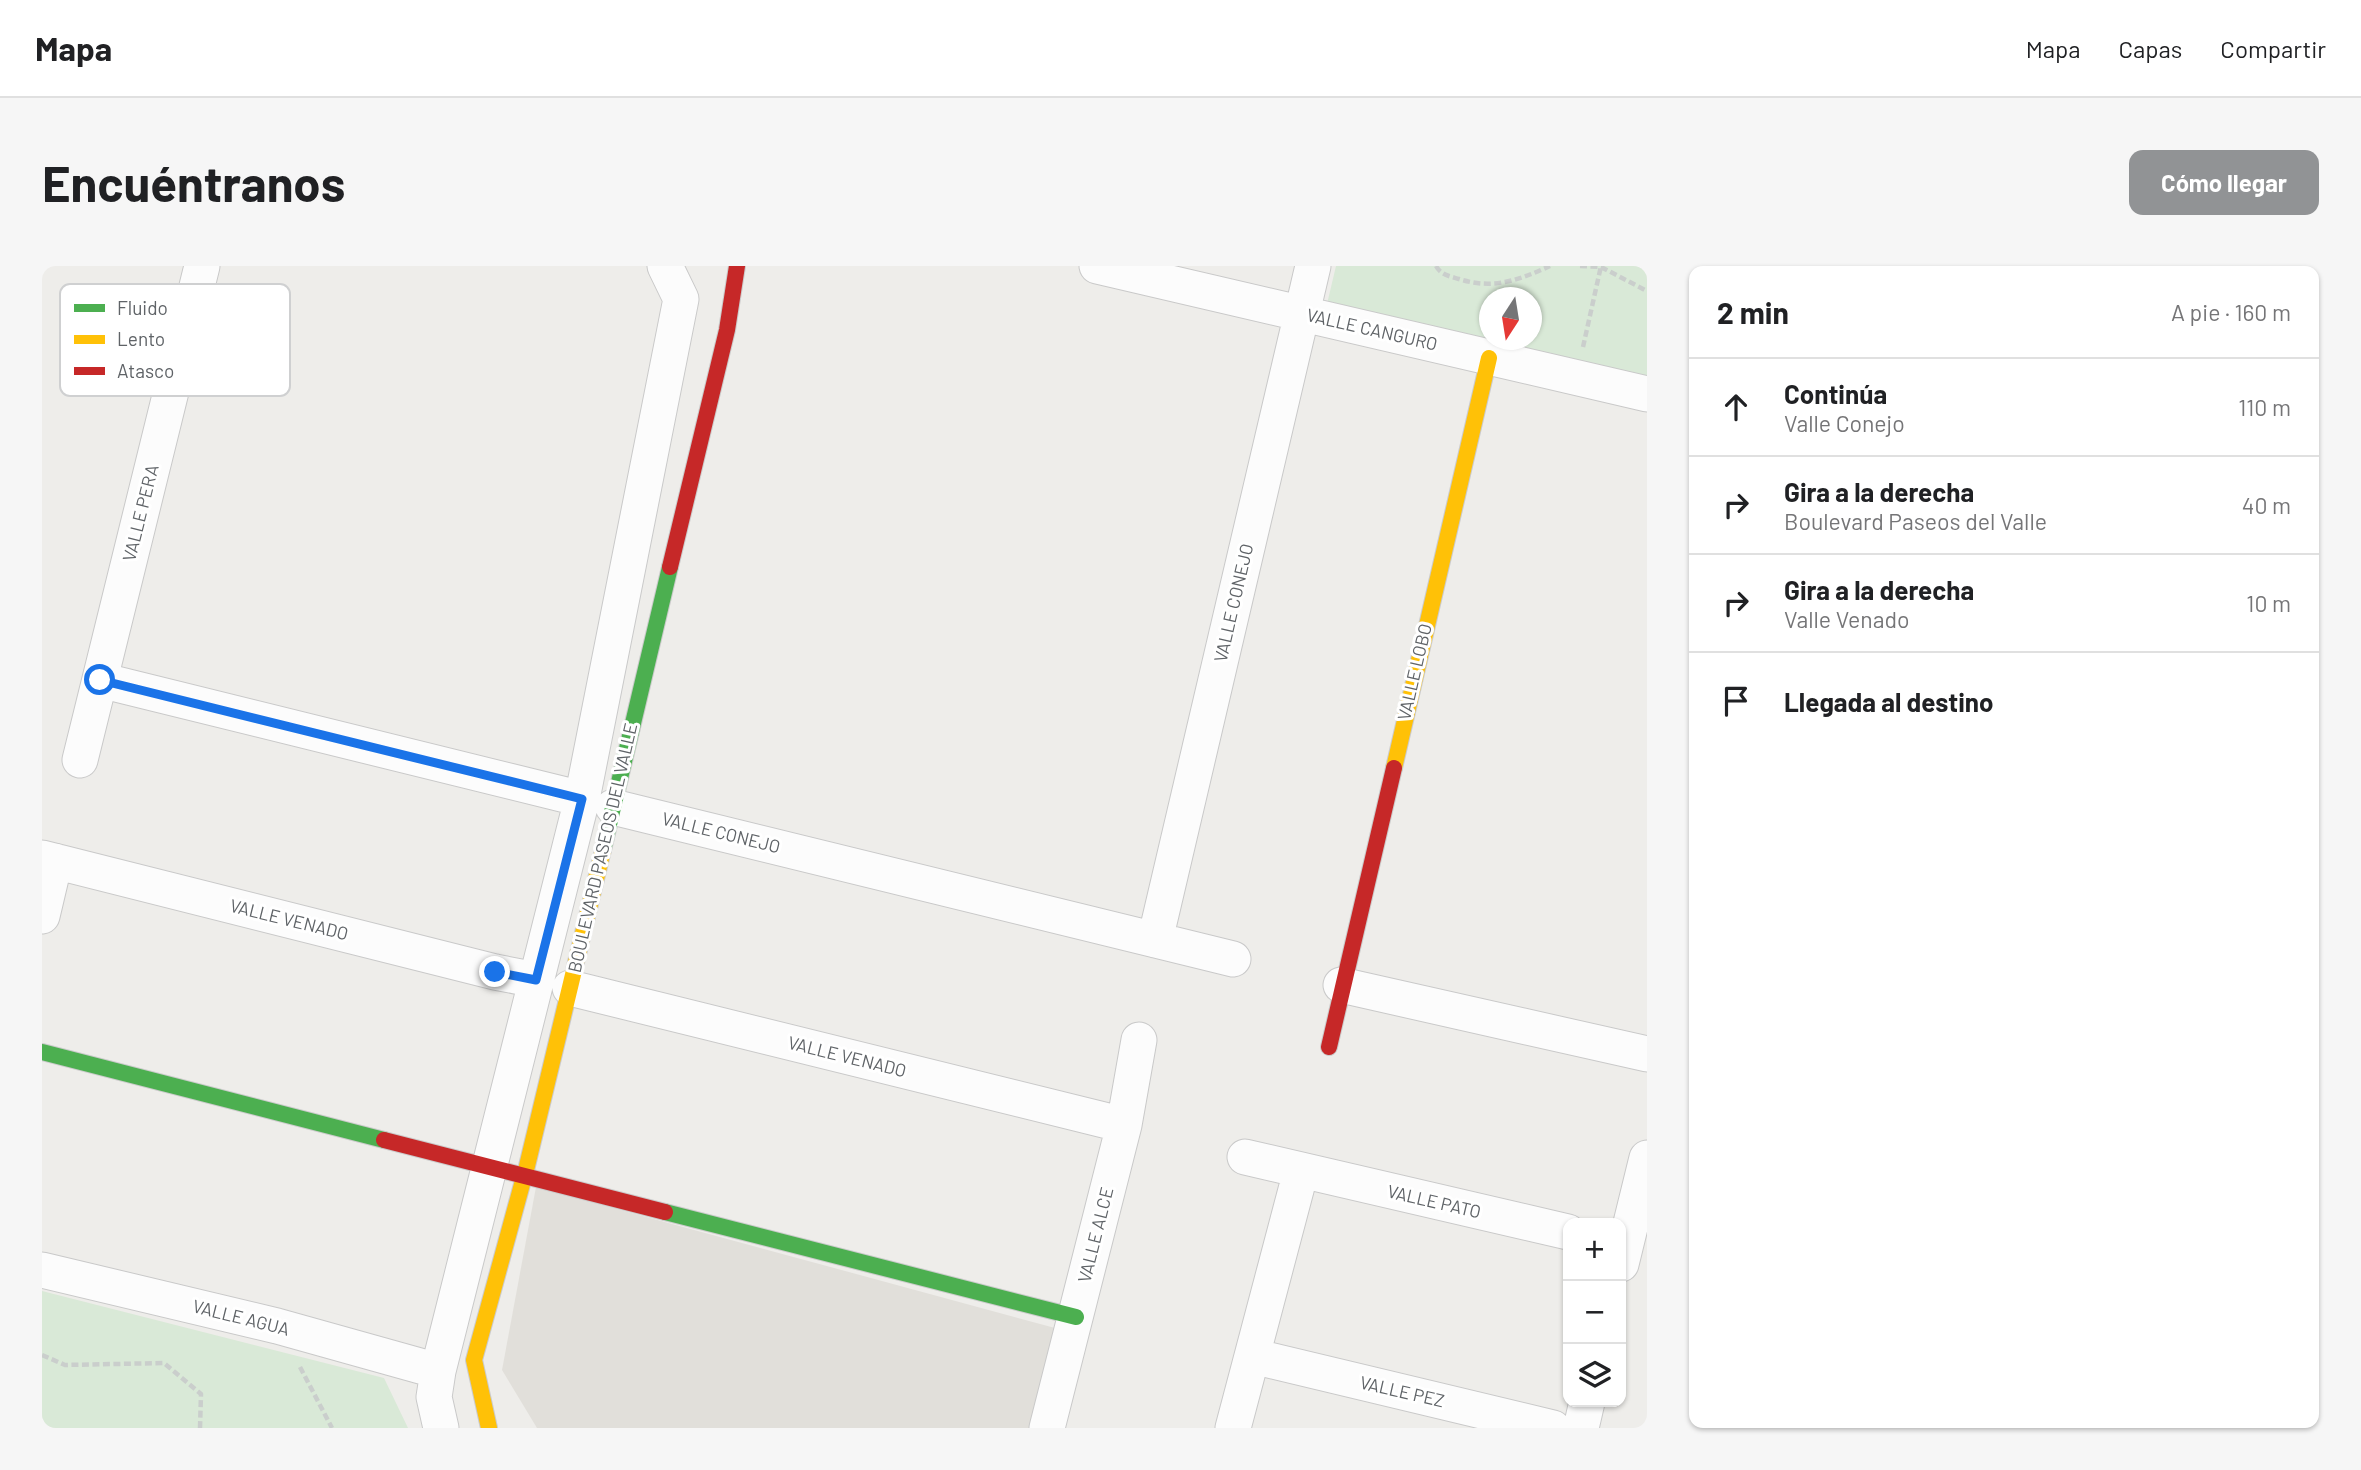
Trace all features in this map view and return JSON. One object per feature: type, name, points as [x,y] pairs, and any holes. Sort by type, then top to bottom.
[{"type":"street","name":"VALLE PERA","points":[[198,284],[202,266]]},
{"type":"street","points":[[664,266],[681,299],[731,305]]},
{"type":"street","name":"BOULEVARD PASEOS DEL VALLE","points":[[441,1428],[434,1397],[438,1371],[536,980],[597,803],[727,330],[737,266]]},
{"type":"street","name":"VALLE CONEJO","points":[[1155,940],[1313,266]]},
{"type":"street","name":"VALLE CANGURO","points":[[1117,268],[1301,314],[1647,394]]},
{"type":"street","name":"BOULEVARD PASEOS DEL VALLE","points":[[489,1428],[474,1360],[525,1175],[570,988],[597,803],[681,299]]},
{"type":"street","name":"VALLE LOBO","points":[[1329,1047],[1341,985],[1489,358]]},
{"type":"street","name":"VALLE PERA","points":[[80,760],[170,396]]},
{"type":"street","name":"VALLE CONEJO","points":[[100,680],[1233,959]]},
{"type":"street","points":[[42,916],[49,860]]},
{"type":"street","name":"VALLE VENADO","points":[[49,860],[536,980]]},
{"type":"street","points":[[1341,985],[1647,1054]]},
{"type":"street","name":"VALLE VENADO","points":[[570,988],[1124,1125]]},
{"type":"street","name":"VALLE ALCE","points":[[1047,1428],[1124,1125],[1139,1040]]},
{"type":"street","points":[[42,1052],[1076,1317]]},
{"type":"street","name":"VALLE PATO","points":[[1245,1157],[1563,1231]]},
{"type":"street","points":[[1626,1236],[1647,1158]]},
{"type":"street","points":[[1233,1428],[1301,1171]]},
{"type":"street","name":"VALLE AGUA","points":[[42,1270],[278,1326],[438,1371]]},
{"type":"street","name":"VALLE PEZ","points":[[1252,1356],[1553,1428]]},
{"type":"street","points":[[1581,1428],[1586,1407]]},
{"type":"path","points":[[1436,266],[1440,273],[1476,285],[1517,281],[1550,266]]},
{"type":"path","points":[[1580,266],[1601,267],[1647,291]]},
{"type":"path","points":[[1576,378],[1601,267]]},
{"type":"path","points":[[278,1326],[332,1428]]},
{"type":"path","points":[[42,1355],[65,1365],[164,1363],[201,1394],[200,1428]]},
{"type":"shaded area","points":[[536,1187],[1055,1328],[1032,1428],[537,1428],[502,1370]]},
{"type":"green space","points":[[1336,266],[1647,266],[1647,383],[1513,350],[1542,350],[1542,287],[1479,287],[1479,342],[1327,304]]},
{"type":"green space","points":[[42,1291],[384,1378],[408,1428],[42,1428]]},
{"type":"traffic: fast","points":[[603,850],[670,567]]},
{"type":"traffic: fast","points":[[42,1052],[384,1140]]},
{"type":"traffic: fast","points":[[665,1212],[1076,1317]]},
{"type":"traffic: slow","points":[[1394,768],[1489,358]]},
{"type":"traffic: slow","points":[[489,1428],[474,1360],[527,1166],[603,850]]},
{"type":"traffic: jam","points":[[670,567],[727,330],[737,266]]},
{"type":"traffic: jam","points":[[1329,1047],[1394,768]]},
{"type":"traffic: jam","points":[[384,1140],[665,1212]]},
{"type":"route","points":[[100,680],[582,799],[536,980],[495,972]]}]
